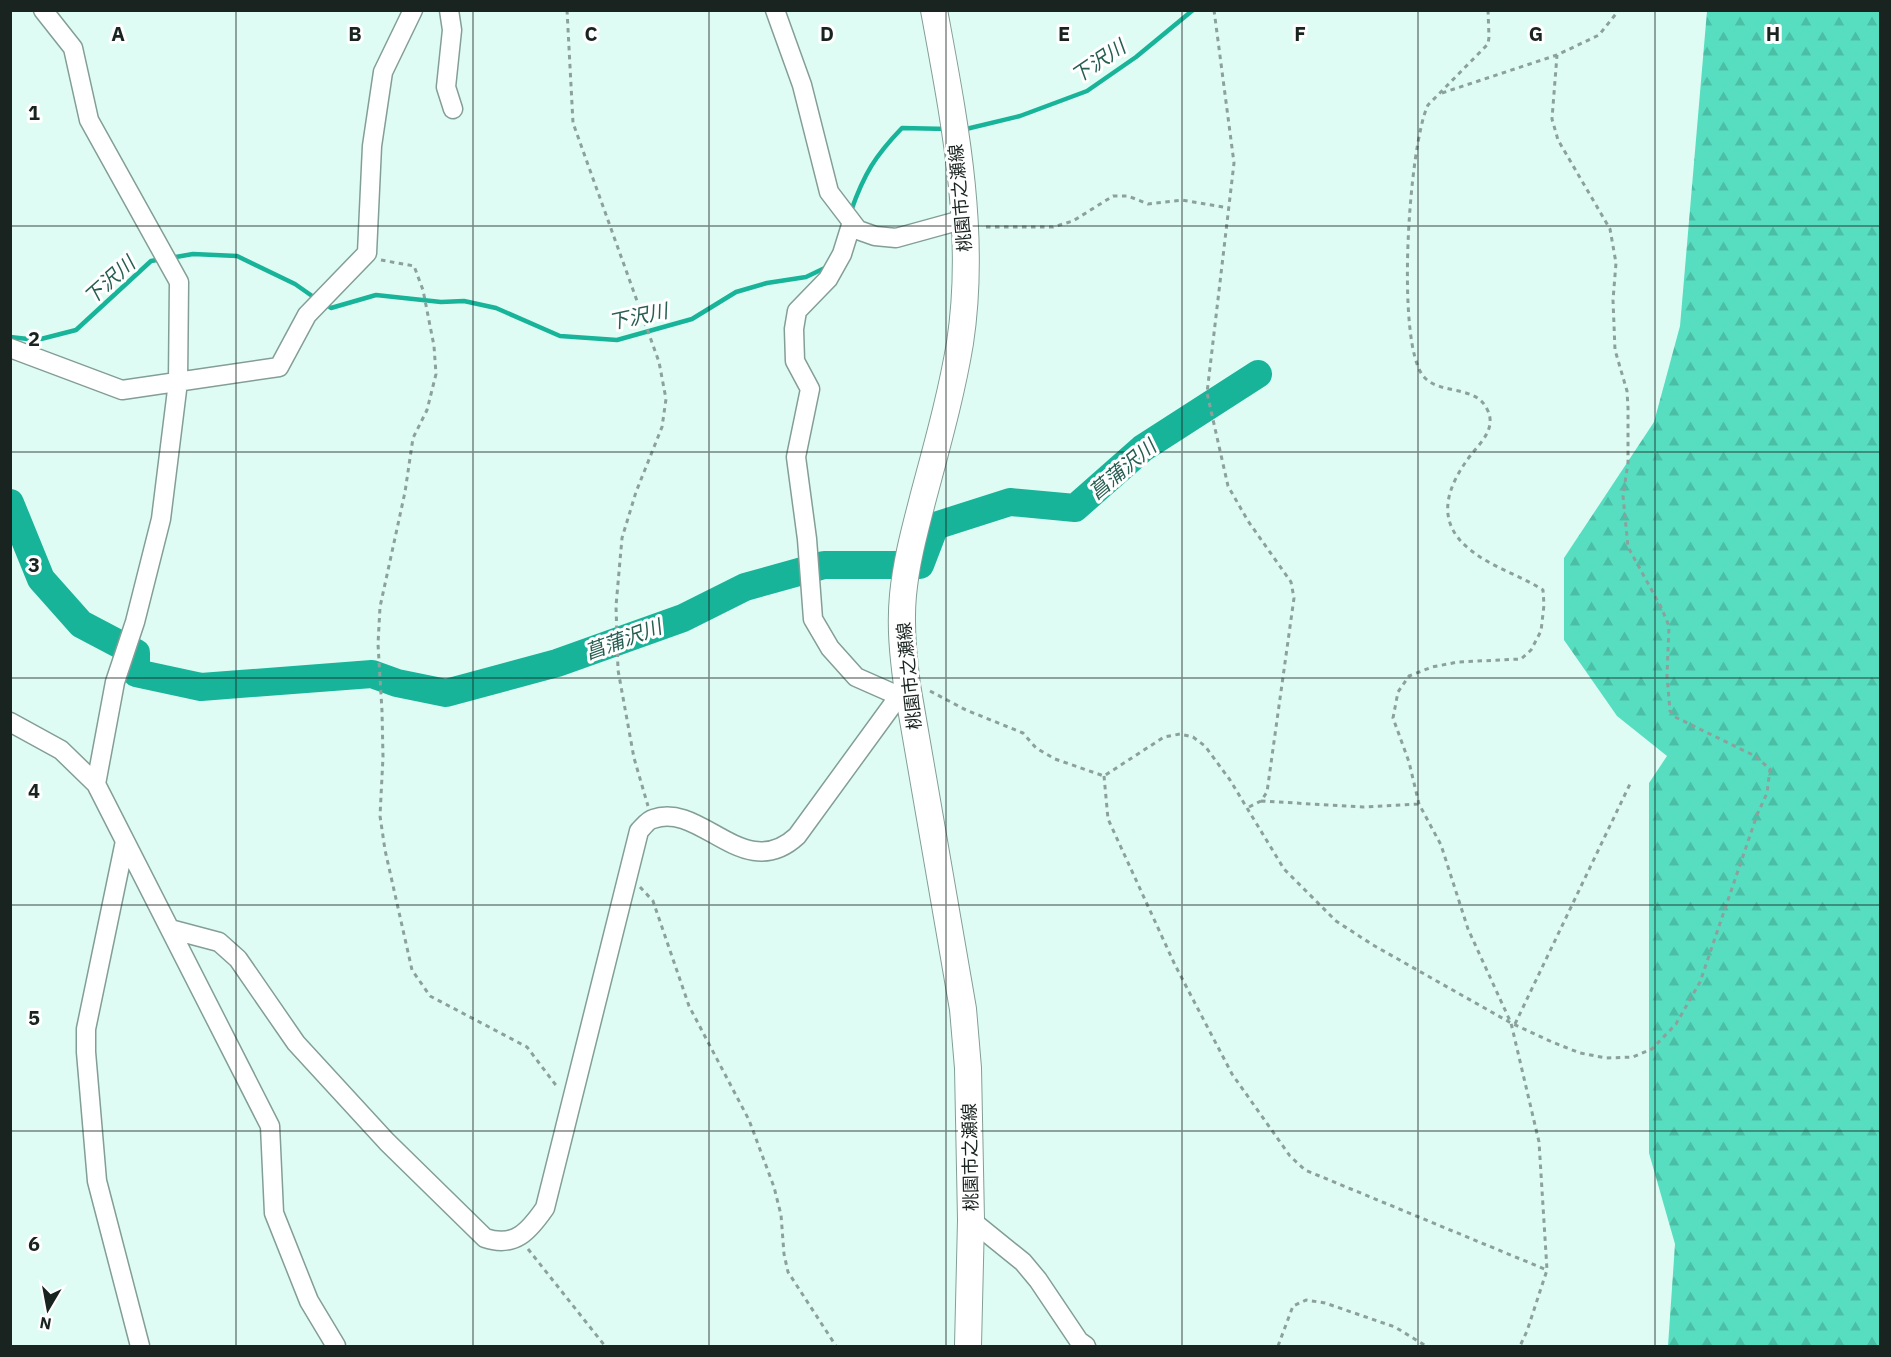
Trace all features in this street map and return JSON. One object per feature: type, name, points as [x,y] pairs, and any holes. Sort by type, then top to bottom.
[{"type":"main road","name":"桃園市之瀬線","points":[[934,10],[949,98],[965,223],[965,304],[954,380],[908,555],[901,637],[904,687],[963,1009],[968,1068],[971,1220],[968,1347]]},
{"type":"street","points":[[43,10],[73,48],[89,120],[179,282],[178,382],[160,519],[135,622],[115,682],[96,784]]},
{"type":"street","points":[[10,348],[122,390],[279,367],[307,315],[367,253],[372,146],[383,72],[413,10]]},
{"type":"street","points":[[449,10],[452,30],[446,87],[453,109]]},
{"type":"street","points":[[775,10],[802,85],[829,192],[858,230],[874,236],[896,238],[965,223]]},
{"type":"street","points":[[170,929],[219,942],[238,959],[296,1043],[387,1142],[485,1238],[498,1242],[509,1241],[530,1230],[545,1209],[559,1160],[571,1103],[639,831],[651,819],[670,816],[686,821],[748,850],[769,852],[784,847],[797,836],[904,687],[856,677],[830,648],[813,619],[807,539],[796,457],[810,389],[795,361],[794,329],[797,311],[828,279],[842,254],[852,222]]},
{"type":"street","points":[[10,722],[61,750],[96,784],[270,1126],[274,1213],[309,1301],[336,1347]]},
{"type":"street","points":[[124,841],[86,1029],[86,1052],[97,1181],[140,1347]]},
{"type":"street","points":[[971,1220],[1023,1262],[1038,1280],[1079,1341],[1086,1347]]},
{"type":"path","points":[[567,10],[573,123],[659,362],[666,399],[662,427],[636,492],[622,538],[616,606],[618,670],[634,758],[651,819]]},
{"type":"path","points":[[1214,10],[1234,163],[1207,393],[1228,486],[1248,520],[1291,582],[1294,598],[1267,792],[1261,801],[1247,808]]},
{"type":"path","points":[[1488,10],[1488,45],[1428,105],[1422,116],[1413,169],[1407,290],[1408,325],[1416,364],[1424,378],[1437,386],[1472,395],[1487,407],[1491,422],[1486,436],[1468,458],[1454,484],[1446,508],[1449,526],[1467,547],[1496,568],[1543,590],[1544,605],[1540,631],[1532,650],[1521,659],[1458,662],[1432,667],[1409,676],[1398,692],[1394,718],[1409,762],[1419,804],[1441,845],[1468,929],[1513,1024],[1539,1142],[1546,1270],[1520,1347]]},
{"type":"path","points":[[1440,94],[1557,55],[1599,35],[1619,10]]},
{"type":"path","points":[[1104,776],[1164,737],[1180,734],[1193,737],[1205,746],[1247,808],[1284,869],[1336,921],[1373,945],[1513,1024],[1580,1053],[1606,1058],[1633,1058],[1652,1049],[1676,1024],[1700,982],[1767,793],[1770,769],[1755,756],[1675,717],[1670,711],[1667,676],[1669,626],[1628,547],[1623,496],[1628,463],[1628,408],[1627,392],[1615,350],[1613,300],[1616,263],[1610,229],[1558,140],[1552,119],[1557,55]]},
{"type":"path","points":[[965,223],[1053,227],[1073,221],[1113,196],[1128,196],[1148,204],[1182,200],[1228,208]]},
{"type":"path","points":[[367,253],[380,259],[414,266],[423,290],[434,346],[436,374],[427,410],[413,438],[405,492],[380,607],[378,644],[382,711],[380,816],[385,850],[412,970],[430,996],[527,1047],[571,1103]]},
{"type":"path","points":[[904,687],[1023,733],[1036,748],[1055,759],[1104,776]]},
{"type":"path","points":[[1104,776],[1108,819],[1174,965],[1232,1074],[1290,1156],[1305,1170],[1546,1270]]},
{"type":"path","points":[[1513,1024],[1630,784]]},
{"type":"path","points":[[1261,801],[1363,807],[1419,804]]},
{"type":"path","points":[[627,878],[643,889],[653,902],[689,1006],[749,1120],[774,1187],[781,1215],[788,1272],[836,1347]]},
{"type":"path","points":[[518,1236],[605,1347]]},
{"type":"path","points":[[1278,1347],[1293,1306],[1306,1300],[1325,1303],[1395,1327],[1426,1347]]},
{"type":"green space","points":[[1707,11],[1880,11],[1880,1346],[1668,1346],[1675,1244],[1649,1153],[1649,783],[1667,756],[1617,716],[1564,640],[1564,558],[1654,422],[1680,326]]},
{"type":"waterway","name":"下沢川","points":[[962,130],[1020,116],[1087,91],[1136,57],[1193,10]]},
{"type":"waterway","name":"下沢川","points":[[851,211],[871,166],[902,128],[948,129]]},
{"type":"waterway","name":"下沢川","points":[[170,258],[193,254],[237,256],[295,284],[315,298]]},
{"type":"waterway","name":"下沢川","points":[[10,337],[37,340],[76,330],[151,261],[162,259]]},
{"type":"waterway","name":"下沢川","points":[[325,304],[331,308],[376,295],[441,302],[464,301],[496,308],[560,336],[617,340],[692,319],[736,292],[767,283],[806,277],[829,266]]},
{"type":"waterway","name":"菖蒲沢川","points":[[10,503],[41,579],[81,624],[136,653],[136,673],[201,687],[372,674],[397,683],[446,693],[557,663],[683,618],[745,587],[824,565],[920,565],[935,526],[1010,502],[1075,508],[1143,448],[1258,374]]}]
